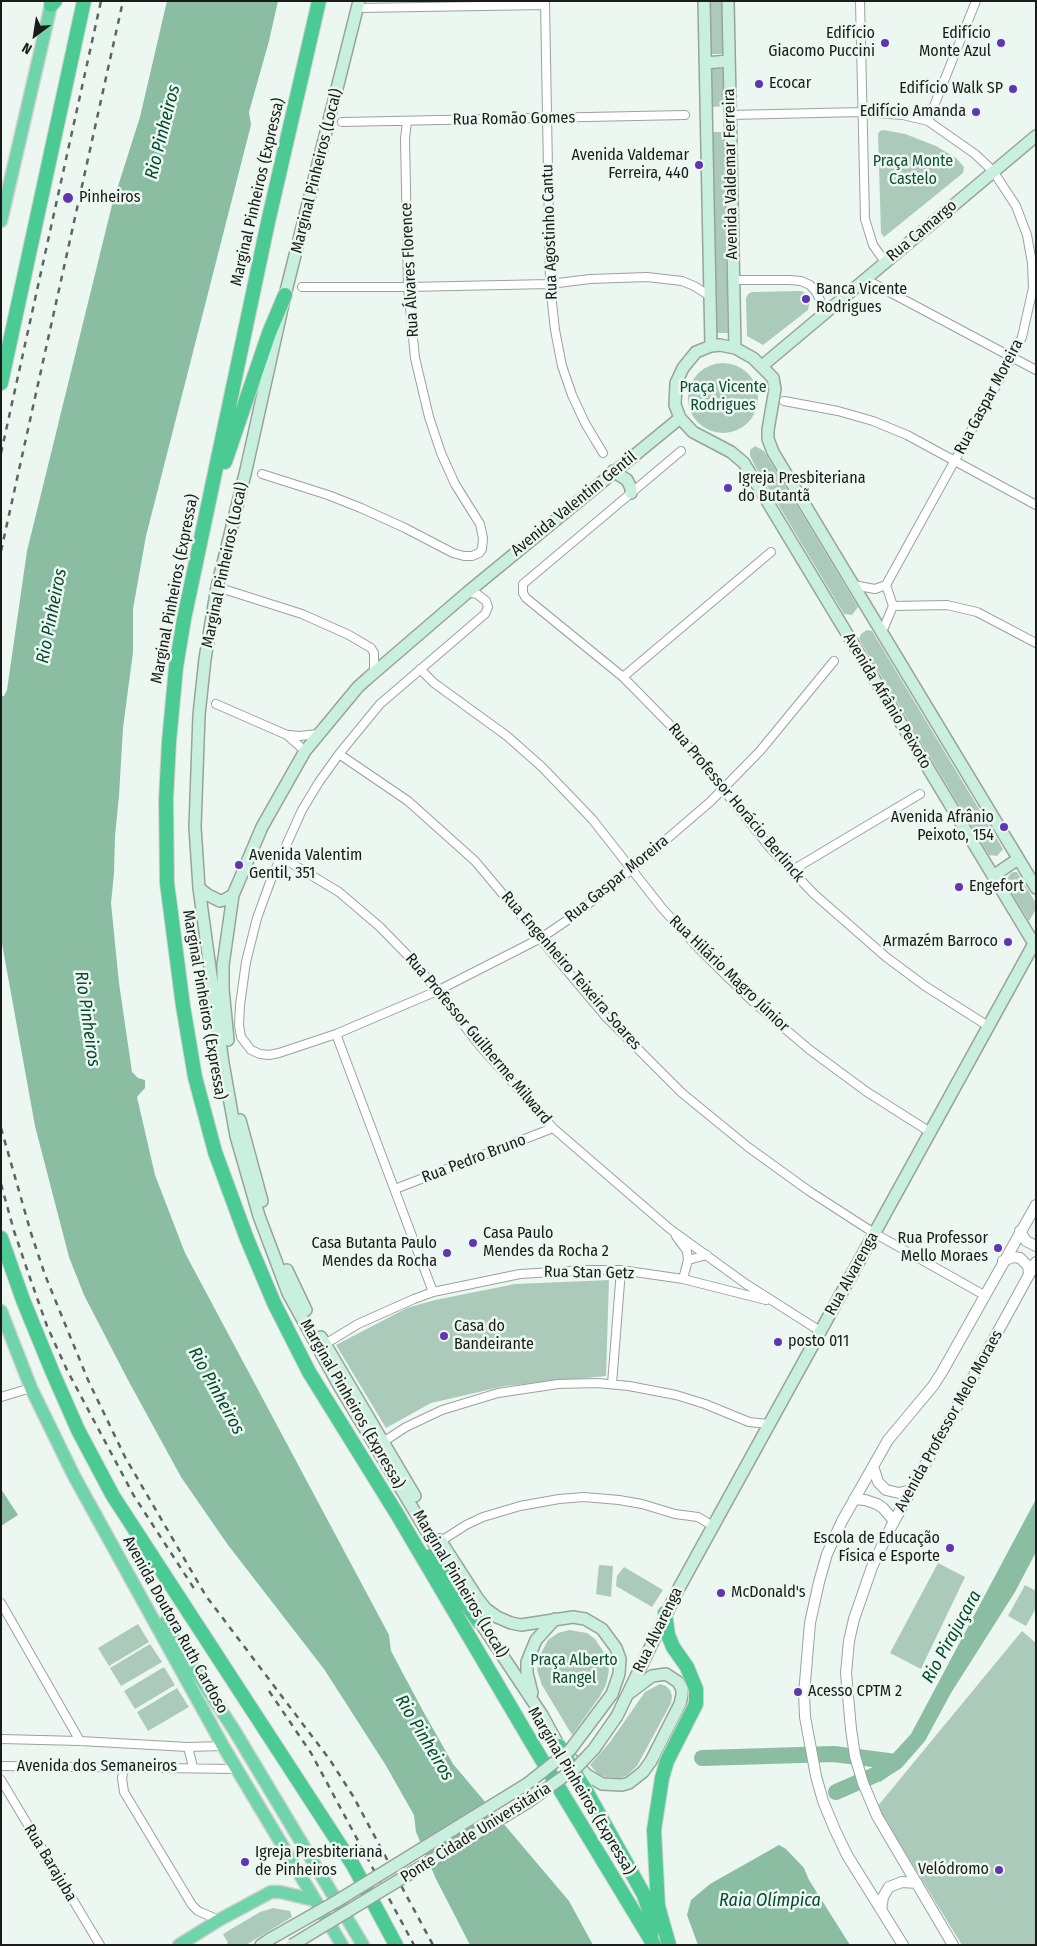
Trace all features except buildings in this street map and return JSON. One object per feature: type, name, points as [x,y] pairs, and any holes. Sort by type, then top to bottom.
[{"type":"highway","points":[[1,383],[84,1]]},
{"type":"highway","name":"Marginal Pinheiros (Expressa)","points":[[320,1],[268,222],[184,619],[176,667],[166,800],[167,883],[183,1006],[195,1077],[215,1152],[247,1239],[274,1303],[309,1372],[397,1514],[652,1942]]},
{"type":"highway","points":[[1,221],[52,3]]},
{"type":"highway","points":[[208,504],[285,295]]},
{"type":"highway","points":[[1,1238],[23,1300],[52,1371],[78,1430],[113,1496],[353,1865],[396,1945]]},
{"type":"highway","name":"Avenida Doutora Ruth Cardoso","points":[[1,1311],[31,1388],[74,1476],[223,1746],[314,1900],[336,1942]]},
{"type":"highway","points":[[397,1514],[479,1622]]},
{"type":"highway","points":[[145,1604],[165,1625],[234,1730],[363,1945]]},
{"type":"highway","points":[[665,1613],[668,1635],[687,1667],[696,1689],[696,1704],[667,1761],[661,1784],[654,1830],[658,1906],[669,1945]]},
{"type":"highway","points":[[559,1746],[586,1789],[644,1895],[651,1916],[652,1942]]},
{"type":"highway","points":[[179,1945],[219,1920],[271,1892],[280,1892],[314,1900]]},
{"type":"main road","name":"Avenida Valdemar Ferreira","points":[[704,1],[711,346]]},
{"type":"main road","name":"Avenida Valdemar Ferreira","points":[[728,1],[735,348]]},
{"type":"main road","name":"Marginal Pinheiros (Local)","points":[[359,4],[285,295],[246,470],[217,587],[206,651],[199,715],[195,827],[199,888],[223,1063],[236,1136],[246,1176],[288,1293],[336,1380],[479,1622],[542,1715],[559,1746],[587,1775],[600,1784],[622,1785],[636,1779],[651,1761],[680,1704],[682,1689],[672,1676],[659,1673],[628,1694]]},
{"type":"main road","points":[[705,63],[729,61]]},
{"type":"main road","name":"Rua Camargo","points":[[762,366],[1036,136]]},
{"type":"main road","points":[[680,418],[675,405],[674,394],[679,376],[689,358],[696,352],[711,346],[720,345],[735,348],[745,352],[762,366]]},
{"type":"main road","name":"Avenida Afrânio Peixoto","points":[[762,366],[772,378],[776,389],[769,422],[768,439],[775,456],[1036,888]]},
{"type":"main road","name":"Avenida Afrânio Peixoto","points":[[680,418],[693,432],[738,456],[756,482],[992,876],[1035,944]]},
{"type":"main road","name":"Avenida Valentim Gentil","points":[[324,1344],[287,1271],[268,1219],[241,1123],[231,1064],[223,988],[225,941],[233,895],[262,827],[305,750],[358,687],[468,592],[613,471],[680,418]]},
{"type":"main road","points":[[613,471],[627,480],[632,488],[631,493]]},
{"type":"main road","points":[[992,876],[1018,860]]},
{"type":"main road","points":[[199,888],[208,895],[220,900],[233,895]]},
{"type":"main road","name":"Rua Alvarenga","points":[[617,1716],[665,1613],[1035,944]]},
{"type":"main road","name":"Ponte Cidade Universitária","points":[[266,1942],[337,1901],[535,1778],[570,1750],[612,1694],[619,1674],[620,1659],[616,1648],[609,1637],[593,1623],[585,1619],[574,1617],[522,1625],[497,1617],[486,1609],[478,1600],[441,1541],[384,1442],[324,1344]]},
{"type":"main road","points":[[542,1715],[528,1682],[527,1662],[536,1640],[555,1619]]},
{"type":"main road","name":"Ponte Cidade Universitária","points":[[292,1945],[528,1802],[577,1767],[594,1750],[617,1716]]},
{"type":"street","points":[[860,1],[865,219],[873,244],[885,262]]},
{"type":"street","points":[[928,121],[976,1]]},
{"type":"street","points":[[359,4],[545,3]]},
{"type":"street","name":"Rua Agostinho Cantu","points":[[545,3],[550,284],[555,330],[562,366],[585,423],[603,453]]},
{"type":"street","points":[[730,114],[862,112],[903,115],[928,121],[975,154],[993,171]]},
{"type":"street","name":"Rua Romão Gomes","points":[[342,122],[686,115]]},
{"type":"street","name":"Rua Álvares Florence","points":[[262,474],[328,495],[361,508],[453,553],[472,556],[479,553],[484,538],[480,524],[451,476],[440,453],[429,417],[416,358],[408,287],[405,139],[407,121]]},
{"type":"street","name":"Rua Gaspar Moreira","points":[[886,585],[1022,337],[1034,288],[1032,263],[1027,235],[1016,206],[993,171]]},
{"type":"street","points":[[302,287],[550,284],[590,279],[647,277],[677,280],[694,286],[710,296]]},
{"type":"street","points":[[865,279],[1036,370]]},
{"type":"street","points":[[734,280],[801,281],[810,285],[816,292],[820,300],[822,316]]},
{"type":"street","points":[[784,401],[838,411],[873,421],[907,435],[1036,505]]},
{"type":"street","name":"Avenida Valentim Gentil","points":[[523,584],[681,451]]},
{"type":"street","points":[[623,677],[772,552]]},
{"type":"street","name":"Rua Professor Horácio Berlinck","points":[[523,584],[523,593],[526,598],[623,677],[676,731],[772,850],[838,917],[886,957],[925,986],[988,1026]]},
{"type":"street","points":[[853,586],[875,589],[886,585],[893,606],[882,632]]},
{"type":"street","points":[[217,587],[302,614],[349,635],[371,648],[374,653],[374,672]]},
{"type":"street","points":[[281,857],[306,803],[319,782],[380,704],[485,614],[488,607],[486,601],[477,594],[468,592]]},
{"type":"street","points":[[893,606],[948,604],[977,612],[1036,642]]},
{"type":"street","name":"Rua Gaspar Moreira","points":[[281,857],[257,918],[246,962],[240,1005],[239,1025],[241,1037],[251,1050],[269,1055],[336,1034],[437,990],[541,938],[572,917],[632,869],[723,790],[760,751],[834,662]]},
{"type":"street","name":"Rua Hilário Magro Júnior","points":[[420,668],[434,682],[507,736],[542,767],[592,818],[662,908],[751,1000],[810,1050],[867,1092],[930,1132]]},
{"type":"street","points":[[216,704],[287,735],[305,750]]},
{"type":"street","points":[[287,735],[318,734]]},
{"type":"street","name":"Rua Engenheiro Teixeira Soares","points":[[339,754],[408,801],[475,861],[606,1017],[682,1093],[748,1147],[809,1191],[874,1233],[984,1295]]},
{"type":"street","points":[[792,871],[920,794]]},
{"type":"street","name":"Rua Professor Guilherme Milward","points":[[281,857],[339,892],[380,926],[416,964],[480,1046],[553,1128],[670,1229],[775,1303],[820,1331]]},
{"type":"street","points":[[336,1034],[433,1292]]},
{"type":"street","name":"Rua Pedro Bruno","points":[[395,1189],[553,1128]]},
{"type":"street","name":"Avenida Professor Melo Moraes","points":[[903,1945],[847,1855],[823,1801],[816,1776],[805,1717],[804,1694],[808,1634],[827,1554],[842,1521],[892,1435],[933,1386],[1036,1204]]},
{"type":"street","name":"Rua Professor Guilherme Milward","points":[[670,1229],[685,1247],[688,1260]]},
{"type":"street","points":[[1020,1231],[1026,1241],[1036,1246]]},
{"type":"street","points":[[683,1279],[688,1260],[707,1255]]},
{"type":"street","points":[[1004,1261],[1013,1257],[1020,1258],[1028,1266],[1029,1274]]},
{"type":"street","name":"Avenida Professor Melo Moraes","points":[[953,1945],[877,1816],[863,1783],[855,1756],[851,1729],[846,1673],[849,1641],[854,1619],[872,1568],[894,1521],[1036,1262]]},
{"type":"street","points":[[612,1384],[620,1270]]},
{"type":"street","name":"Rua Stan Getz","points":[[324,1344],[378,1314],[433,1292],[520,1274],[620,1270],[683,1279],[775,1303]]},
{"type":"street","points":[[384,1442],[406,1427],[442,1410],[498,1393],[550,1385],[612,1384],[676,1395],[750,1422],[769,1424]]},
{"type":"street","points":[[1,1397],[31,1388]]},
{"type":"street","points":[[873,1466],[878,1482],[886,1490],[899,1494],[911,1490]]},
{"type":"street","points":[[441,1541],[466,1525],[492,1514],[520,1506],[559,1499],[584,1497],[642,1504],[675,1514],[698,1518],[713,1526]]},
{"type":"street","points":[[854,1499],[877,1504],[894,1521]]},
{"type":"street","points":[[1,1603],[80,1741]]},
{"type":"street","name":"Avenida dos Semaneiros","points":[[1,1739],[188,1747],[223,1746]]},
{"type":"street","name":"Avenida dos Semaneiros","points":[[188,1747],[192,1767]]},
{"type":"street","name":"Avenida dos Semaneiros","points":[[1,1766],[236,1768]]},
{"type":"street","points":[[125,1766],[122,1778],[124,1792],[192,1905],[206,1915],[219,1920]]},
{"type":"street","name":"Rua Barajuba","points":[[1,1780],[100,1945]]},
{"type":"street","points":[[881,1910],[883,1897],[889,1887],[902,1882],[917,1883]]},
{"type":"green space","points":[[710,1],[722,1],[723,54],[711,54]]},
{"type":"green space","points":[[711,69],[723,69],[724,106],[712,107]]},
{"type":"green space","name":"Praça Monte Castelo","points":[[884,130],[905,134],[936,146],[956,158],[964,167],[963,173],[884,237],[881,233],[878,134]]},
{"type":"green space","points":[[712,132],[724,132],[728,333],[716,333]]},
{"type":"green space","name":"Praça Vicente Rodrigues","points":[[801,291],[810,300],[808,310],[763,345],[747,336],[746,298],[748,294],[752,292]]},
{"type":"green space","name":"Praça Vicente Rodrigues","points":[[723,363],[742,369],[752,379],[758,398],[752,417],[742,427],[723,433],[704,427],[694,417],[688,398],[694,379],[704,369]]},
{"type":"green space","points":[[755,446],[764,451],[858,607],[852,615],[844,614],[755,466],[750,450]]},
{"type":"green space","points":[[867,630],[872,631],[1003,849],[997,856],[989,855],[859,639],[861,634]]},
{"type":"green space","points":[[1017,872],[1036,903],[1036,909],[1029,921],[1005,882],[1011,873]]},
{"type":"green space","points":[[609,1280],[606,1376],[505,1386],[431,1403],[386,1428],[336,1345],[407,1308],[435,1300],[515,1284]]},
{"type":"green space","points":[[938,1563],[965,1577],[921,1669],[890,1653]]},
{"type":"green space","points":[[599,1565],[613,1566],[611,1597],[596,1594]]},
{"type":"green space","points":[[624,1567],[663,1590],[652,1607],[616,1586],[617,1576]]},
{"type":"green space","points":[[1025,1585],[1036,1591],[1036,1608],[1026,1626],[1008,1616]]},
{"type":"green space","points":[[138,1624],[149,1642],[109,1666],[98,1648]]},
{"type":"green space","name":"Praça Alberto Rangel","points":[[569,1630],[587,1633],[595,1639],[607,1657],[609,1671],[606,1685],[600,1696],[572,1735],[542,1685],[537,1670],[540,1655],[548,1640],[558,1633]]},
{"type":"green space","points":[[1022,1631],[1036,1643],[1036,1945],[962,1945],[877,1807]]},
{"type":"green space","points":[[150,1644],[162,1662],[121,1686],[110,1668]]},
{"type":"green space","points":[[164,1667],[175,1685],[135,1709],[124,1691]]},
{"type":"green space","name":"Praça Alberto Rangel","points":[[660,1684],[670,1690],[672,1696],[671,1703],[637,1766],[626,1776],[619,1778],[605,1777],[598,1774],[590,1765],[610,1742],[645,1692]]},
{"type":"green space","points":[[177,1688],[189,1707],[148,1731],[137,1712]]},
{"type":"green space","points":[[273,1908],[290,1911],[292,1917],[246,1945],[225,1945],[228,1943],[223,1934],[260,1912]]},
{"type":"water","name":"Rio Pinheiros","points":[[167,1],[278,1],[249,112],[251,125],[146,536],[133,609],[133,652],[123,728],[111,903],[119,983],[132,1072],[138,1078],[145,1080],[145,1088],[137,1097],[155,1175],[185,1253],[389,1635],[391,1651],[423,1711],[453,1764],[569,1901],[593,1945],[470,1945],[436,1879],[416,1832],[414,1815],[385,1764],[324,1669],[228,1545],[181,1477],[128,1380],[84,1295],[69,1257],[35,1126],[1,938],[1,696],[4,696],[7,690],[27,551],[112,205],[140,117]]},
{"type":"water","points":[[1,1489],[18,1515],[1,1526]]},
{"type":"water","points":[[1036,1499],[1036,1552],[1015,1592],[951,1693],[925,1741],[904,1765],[880,1782],[873,1767],[888,1759],[911,1734]]},
{"type":"water","name":"Raia Olímpica","points":[[779,1845],[786,1849],[804,1868],[809,1880],[850,1945],[698,1945],[687,1915],[691,1900],[710,1884]]},
{"type":"waterway","name":"Rio Pirajuçara","points":[[702,1758],[834,1754],[896,1762]]},
{"type":"waterway","name":"Rio Pirajuçara","points":[[836,1792],[877,1774],[896,1762]]},
{"type":"railway","points":[[1,453],[101,1]]},
{"type":"railway","points":[[1,551],[123,1]]},
{"type":"railway","points":[[1,1128],[45,1275],[88,1380],[125,1457],[206,1596],[330,1760],[353,1796],[433,1945]]},
{"type":"railway","points":[[1,1184],[14,1231],[47,1326],[67,1370],[134,1496],[195,1590]]},
{"type":"railway","points":[[269,1691],[311,1753],[414,1945]]},
{"type":"place","name":"Edifício Giacomo Puccini","points":[[885,43]]},
{"type":"place","name":"Edifício Monte Azul","points":[[1001,43]]},
{"type":"place","name":"Ecocar","points":[[759,84]]},
{"type":"place","name":"Edifício Walk SP","points":[[1013,89]]},
{"type":"place","name":"Edifício Amanda","points":[[976,112]]},
{"type":"place","name":"Avenida Valdemar Ferreira, 440","points":[[699,165]]},
{"type":"place","name":"Pinheiros","points":[[68,198]]},
{"type":"place","name":"Banca Vicente Rodrigues","points":[[806,299]]},
{"type":"place","name":"Igreja Presbiteriana do Butantã","points":[[728,488]]},
{"type":"place","name":"Avenida Afrânio Peixoto, 154","points":[[1004,827]]},
{"type":"place","name":"Avenida Valentim Gentil, 351","points":[[239,865]]},
{"type":"place","name":"Engefort","points":[[959,887]]},
{"type":"place","name":"Armazém Barroco","points":[[1008,942]]},
{"type":"place","name":"Casa Paulo Mendes da Rocha 2","points":[[473,1243]]},
{"type":"place","name":"Rua Professor Mello Moraes","points":[[998,1248]]},
{"type":"place","name":"Casa Butanta Paulo Mendes da Rocha","points":[[447,1253]]},
{"type":"place","name":"Casa do Bandeirante","points":[[444,1336]]},
{"type":"place","name":"posto 011","points":[[778,1342]]},
{"type":"place","name":"Escola de Educação Física e Esporte","points":[[950,1548]]},
{"type":"place","name":"McDonald's","points":[[721,1593]]},
{"type":"place","name":"Acesso CPTM 2","points":[[798,1692]]},
{"type":"place","name":"Igreja Presbiteriana de Pinheiros","points":[[245,1862]]},
{"type":"place","name":"Velódromo","points":[[999,1870]]}]
